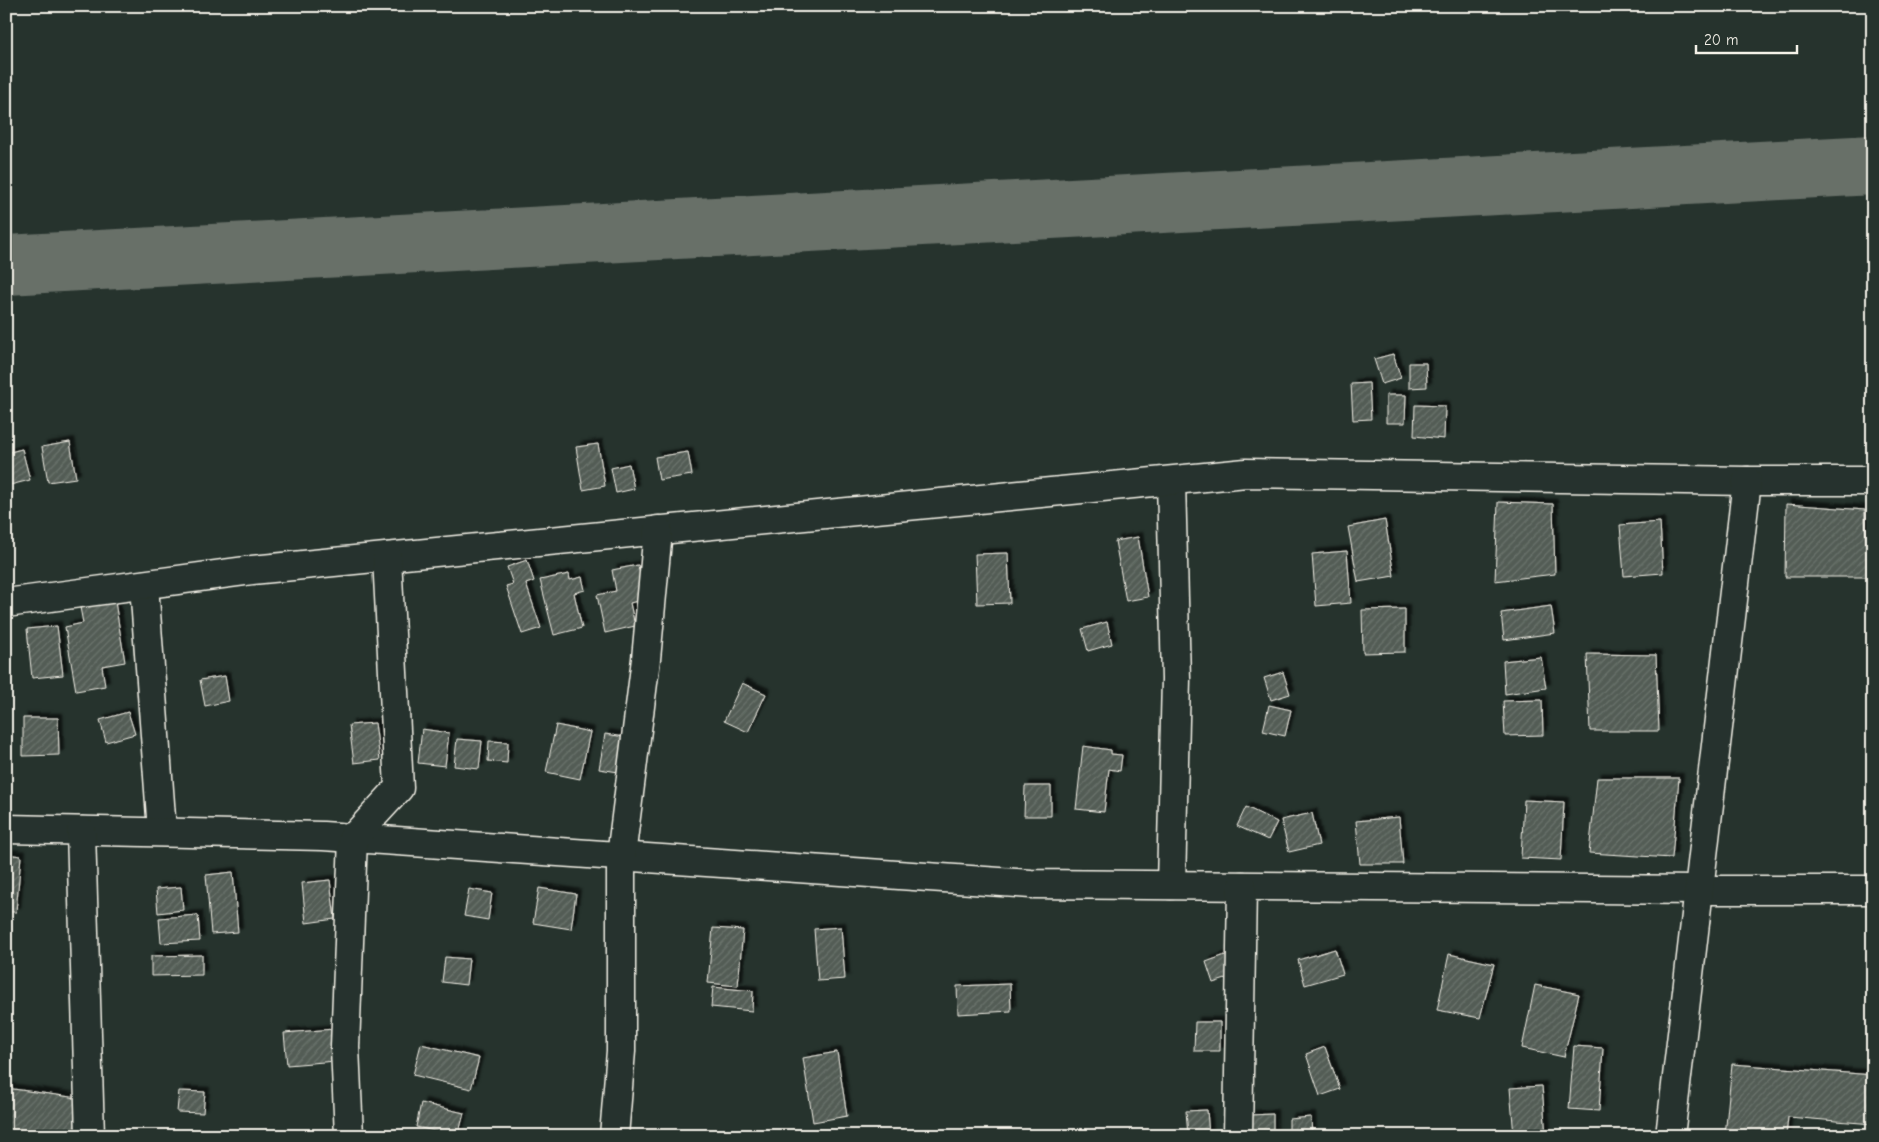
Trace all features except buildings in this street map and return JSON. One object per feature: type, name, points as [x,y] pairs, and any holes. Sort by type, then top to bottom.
[{"type":"street","points":[[6,603],[252,570],[1246,473],[1747,481],[1873,481]]},
{"type":"street","points":[[1171,481],[1176,679],[1171,885]]},
{"type":"street","points":[[1670,1136],[1747,481]]},
{"type":"street","points":[[614,1136],[621,1051],[621,856],[646,659],[658,530]]},
{"type":"street","points":[[349,1136],[345,1047],[353,838],[398,788],[387,556]]},
{"type":"street","points":[[144,585],[162,831]]},
{"type":"street","points":[[6,829],[313,835],[1032,884],[1873,890]]},
{"type":"street","points":[[81,831],[90,1136]]},
{"type":"street","points":[[1238,1136],[1242,886]]},
{"type":"waterway","points":[[6,265],[1873,165]]}]
